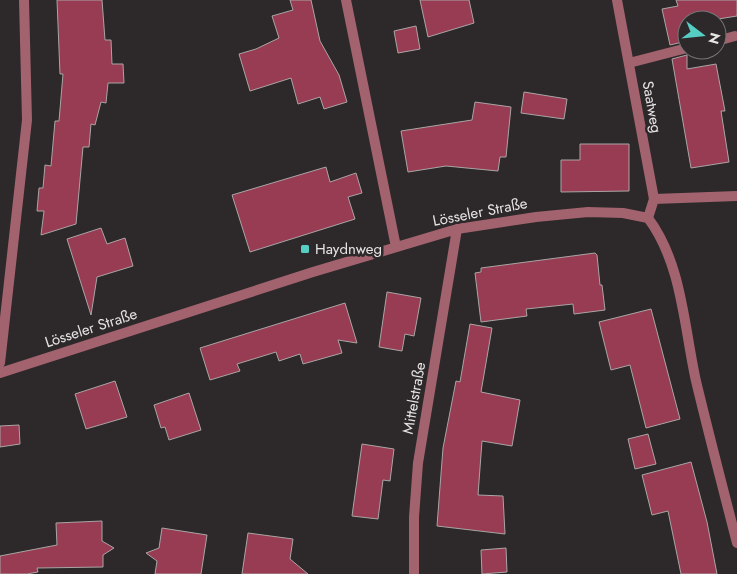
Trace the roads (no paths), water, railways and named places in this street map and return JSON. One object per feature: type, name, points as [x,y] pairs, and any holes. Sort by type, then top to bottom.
[{"type":"street","points":[[0,364],[27,120],[24,0]]},
{"type":"street","points":[[346,0],[396,247]]},
{"type":"street","name":"Saatweg","points":[[617,0],[654,199],[648,218]]},
{"type":"street","points":[[727,38],[735,36]]},
{"type":"street","points":[[629,63],[677,51]]},
{"type":"street","points":[[654,199],[737,196]]},
{"type":"street","name":"Lösseler Straße","points":[[0,373],[457,229],[536,217],[588,212],[623,213],[648,218]]},
{"type":"street","points":[[648,218],[658,232],[673,267],[696,380],[737,543]]},
{"type":"street","name":"Mittelstraße","points":[[414,574],[414,516],[418,463],[457,229]]},
{"type":"place","name":"Haydnweg","points":[[305,249]]}]
